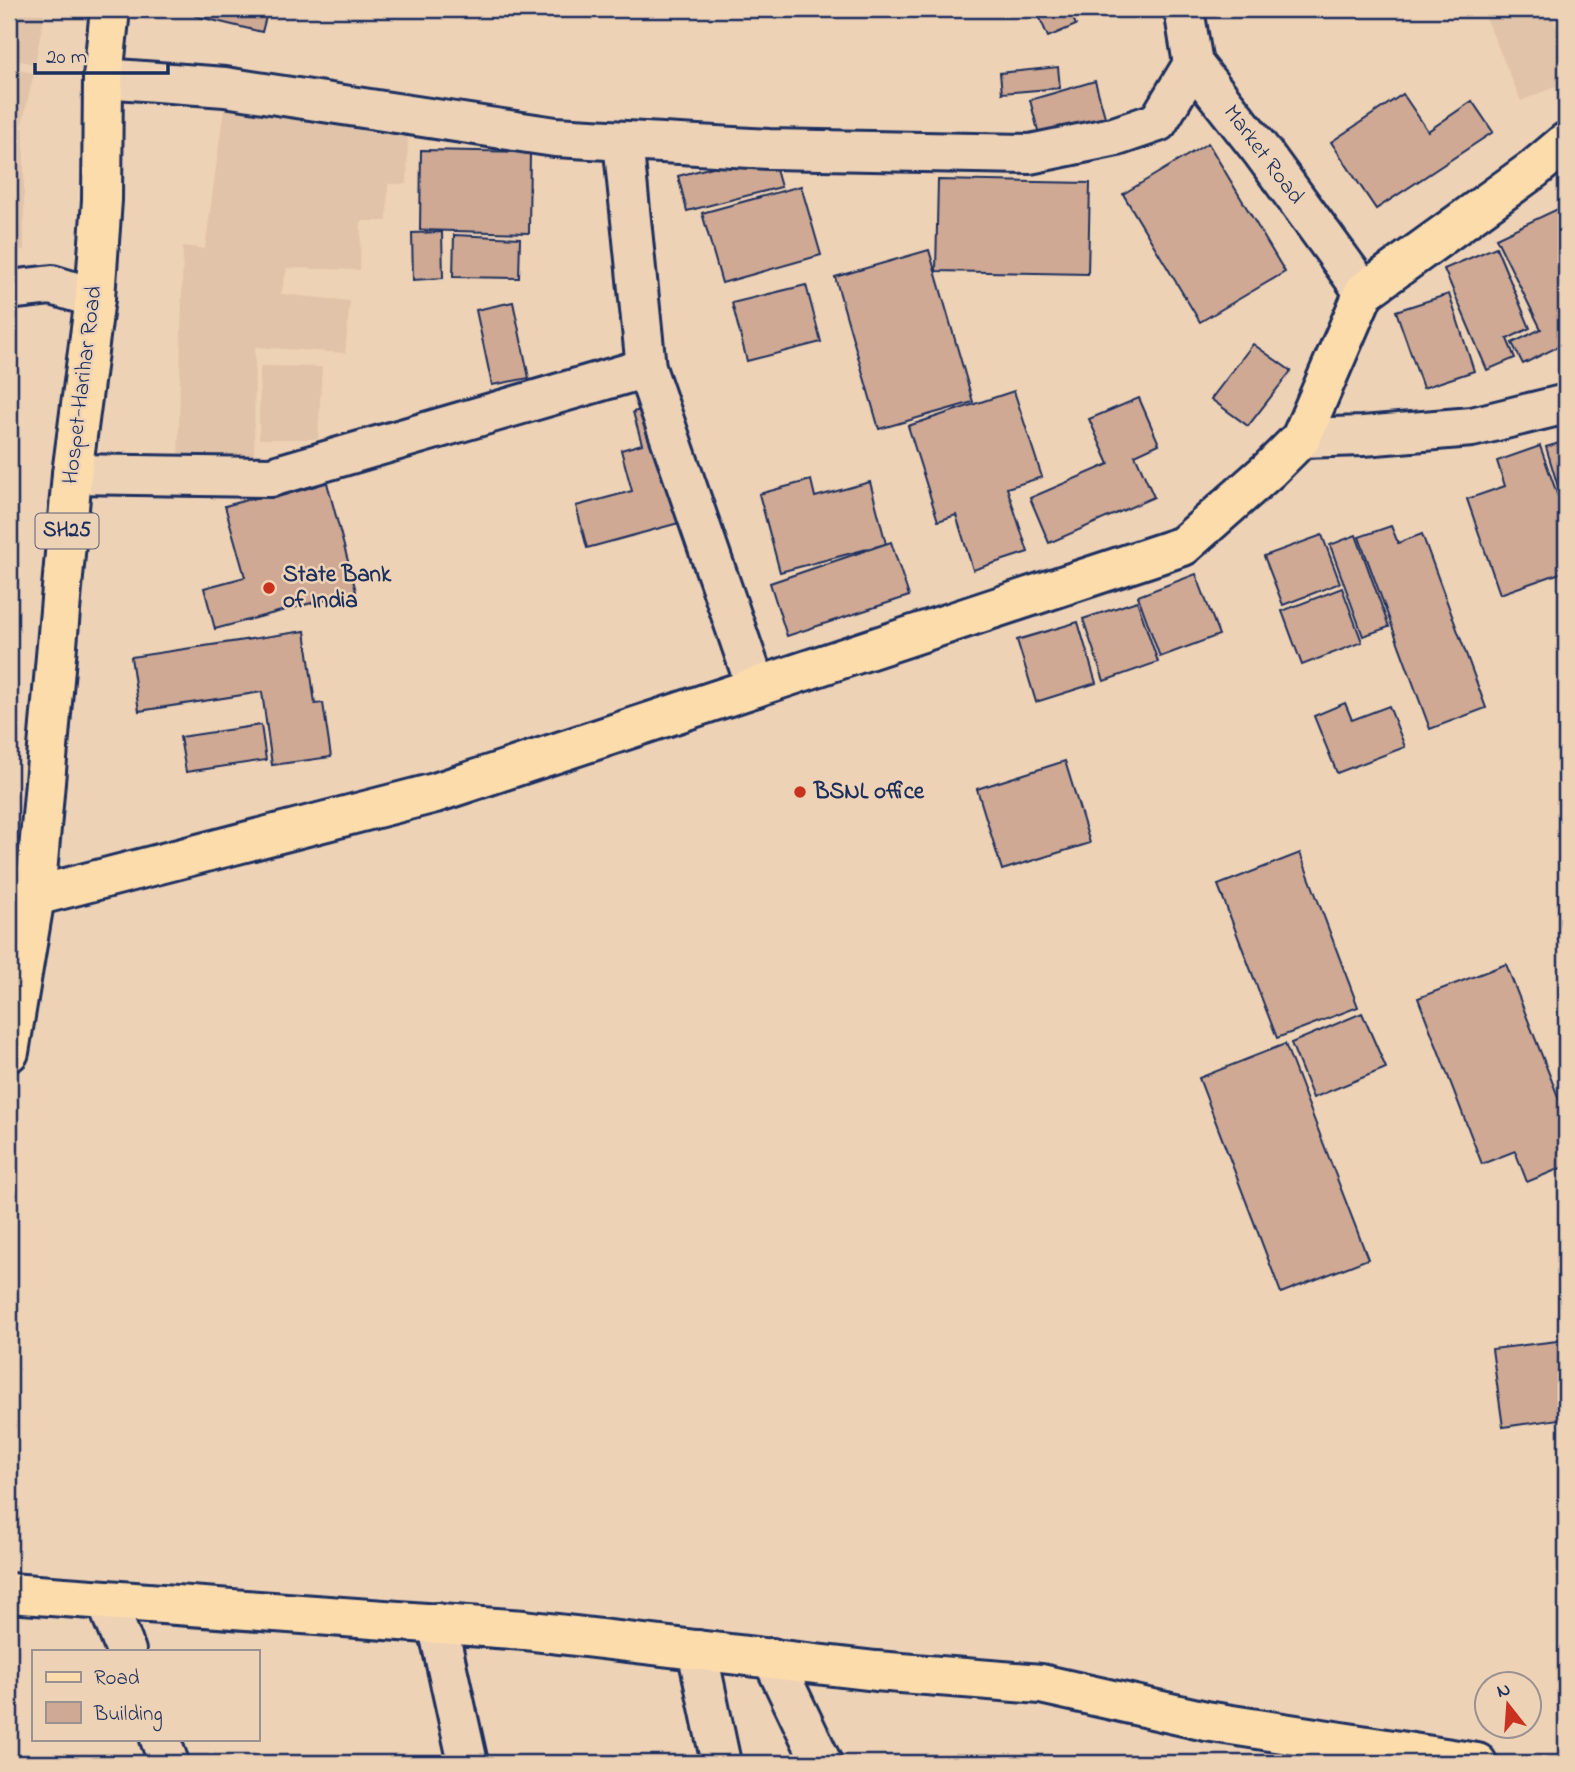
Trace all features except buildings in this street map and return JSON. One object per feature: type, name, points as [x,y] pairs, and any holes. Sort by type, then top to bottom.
[{"type":"main road","name":"Hospet-Harihar Road","points":[[9,1052],[22,889],[95,298],[102,200],[103,78],[110,9]]},
{"type":"main road","points":[[22,889],[435,793],[1183,546],[1301,438],[1364,292],[1534,169],[1566,142]]},
{"type":"main road","points":[[9,1593],[524,1630],[876,1671],[1041,1684],[1206,1721],[1476,1763]]},
{"type":"street","name":"Market Road","points":[[1184,9],[1193,64],[1263,153],[1364,292]]},
{"type":"street","points":[[103,78],[225,87],[555,137],[769,149],[1030,154],[1117,136],[1158,121],[1193,64]]},
{"type":"street","points":[[622,141],[646,368],[755,687]]},
{"type":"street","points":[[9,290],[52,285],[95,298]]},
{"type":"street","points":[[72,474],[271,477],[646,368]]},
{"type":"street","points":[[1301,438],[1472,427],[1566,404]]},
{"type":"street","points":[[106,1600],[126,1650]]},
{"type":"street","points":[[437,1623],[468,1763]]},
{"type":"street","points":[[697,1650],[721,1763]]},
{"type":"street","points":[[772,1658],[822,1763]]},
{"type":"street","points":[[160,1740],[169,1763]]},
{"type":"shaded area","points":[[9,9],[45,9],[35,64],[9,59]]},
{"type":"shaded area","points":[[1482,9],[1549,9],[1566,50],[1566,82],[1521,101]]},
{"type":"shaded area","points":[[9,68],[34,73],[22,125],[9,121]]},
{"type":"shaded area","points":[[225,101],[408,130],[407,184],[388,184],[387,221],[361,221],[360,270],[287,268],[281,294],[350,301],[345,353],[255,347],[254,467],[178,466],[183,246],[205,249]]},
{"type":"shaded area","points":[[9,125],[24,128],[24,250],[9,249]]},
{"type":"shaded area","points":[[260,366],[322,367],[318,439],[259,439]]},
{"type":"place","name":"State Bank of India","points":[[269,588]]},
{"type":"place","name":"BSNL office","points":[[800,792]]}]
